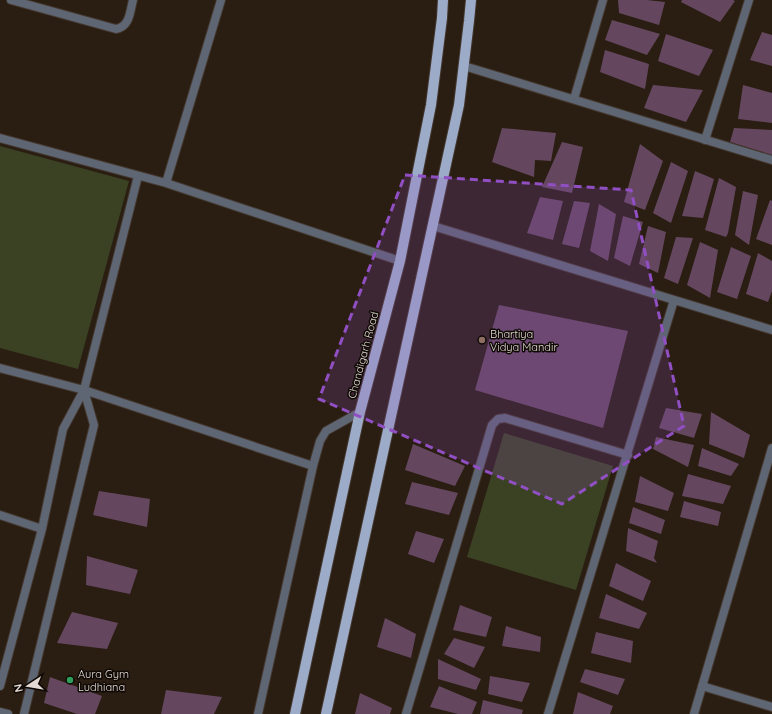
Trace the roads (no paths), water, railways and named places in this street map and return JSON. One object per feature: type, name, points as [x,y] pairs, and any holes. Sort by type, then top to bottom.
[{"type":"main road","name":"Chandigarh Road","points":[[295,714],[360,412],[400,261],[431,105],[443,0]]},
{"type":"main road","points":[[326,714],[459,105],[471,0]]},
{"type":"street","points":[[11,0],[116,28],[121,28],[128,20],[133,0]]},
{"type":"street","points":[[166,183],[221,0]]},
{"type":"street","points":[[574,100],[603,0]]},
{"type":"street","points":[[705,140],[748,0]]},
{"type":"street","points":[[464,66],[772,160]]},
{"type":"street","points":[[0,138],[166,183],[400,261]]},
{"type":"street","points":[[0,686],[1,672],[42,528],[63,429],[84,390],[138,176]]},
{"type":"street","points":[[433,226],[772,330]]},
{"type":"street","points":[[548,714],[674,300]]},
{"type":"street","points":[[0,368],[84,390],[313,466]]},
{"type":"street","points":[[24,714],[94,425],[84,390]]},
{"type":"street","points":[[258,714],[313,466],[320,441],[326,431],[360,412]]},
{"type":"street","points":[[406,714],[492,425],[498,419],[505,418],[628,455]]},
{"type":"street","points":[[694,714],[772,448]]},
{"type":"street","points":[[0,515],[42,528]]},
{"type":"street","points":[[702,686],[772,707]]},
{"type":"street","points":[[0,712],[8,714]]},
{"type":"place","name":"Bhartiya Vidya Mandir","points":[[482,340]]},
{"type":"place","name":"Aura Gym Ludhiana","points":[[70,680]]}]
